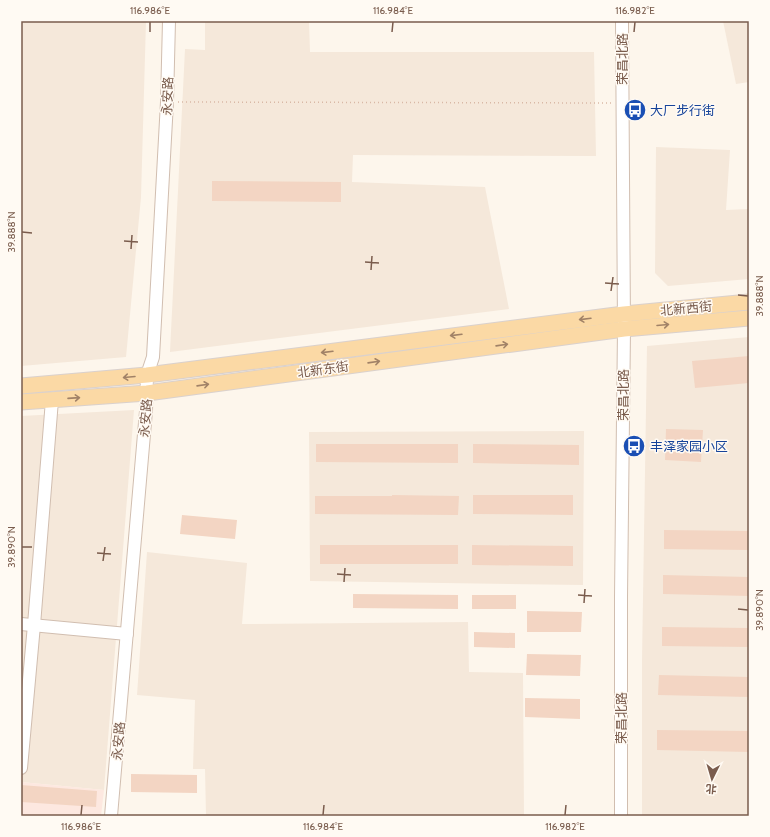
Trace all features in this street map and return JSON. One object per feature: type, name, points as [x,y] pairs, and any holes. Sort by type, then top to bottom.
[{"type":"main road","name":"北新西街","points":[[624,321],[749,302]]},
{"type":"main road","name":"北新西街","points":[[624,321],[749,318]]},
{"type":"main road","name":"北新东街","points":[[21,386],[147,375],[404,342],[624,321]]},
{"type":"main road","name":"北新东街","points":[[21,402],[147,393],[406,358],[624,321]]},
{"type":"street","name":"永安路","points":[[111,816],[147,393],[147,375],[153,357],[167,102],[169,21]]},
{"type":"street","name":"荣昌北路","points":[[621,816],[621,597],[624,321],[622,21]]},
{"type":"street","points":[[404,342],[406,358]]},
{"type":"street","points":[[21,768],[52,400]]},
{"type":"street","points":[[21,624],[127,634]]},
{"type":"path","points":[[167,102],[622,103]]},
{"type":"shaded area","points":[[21,21],[146,21],[141,197],[126,357],[21,366]]},
{"type":"shaded area","points":[[205,21],[309,21],[310,52],[594,52],[596,156],[353,155],[352,182],[485,187],[509,309],[170,352],[185,49],[205,50]]},
{"type":"shaded area","points":[[723,21],[749,21],[749,82],[736,84]]},
{"type":"shaded area","points":[[656,147],[730,150],[726,210],[749,209],[749,279],[668,286],[655,273]]},
{"type":"shaded area","points":[[749,337],[749,816],[642,816],[642,661],[647,346]]},
{"type":"shaded area","points":[[134,410],[104,790],[21,782],[21,416]]},
{"type":"shaded area","points":[[584,431],[583,585],[310,581],[309,432]]},
{"type":"shaded area","points":[[147,552],[247,563],[242,624],[468,622],[469,672],[523,673],[524,816],[206,816],[205,769],[193,769],[195,700],[137,695]]},
{"type":"shaded area","points":[[21,782],[104,790],[101,816],[21,816]]},
{"type":"building","points":[[212,181],[341,182],[341,202],[212,201]]},
{"type":"building","points":[[749,356],[749,383],[695,388],[692,361]]},
{"type":"building","points":[[666,429],[703,430],[701,462],[665,460]]},
{"type":"building","points":[[316,444],[458,444],[458,463],[316,462]]},
{"type":"building","points":[[473,444],[579,445],[579,465],[473,463]]},
{"type":"building","points":[[473,495],[573,495],[573,515],[473,514]]},
{"type":"building","points":[[315,496],[459,496],[458,515],[315,514]]},
{"type":"building","points":[[182,515],[237,520],[235,539],[180,534]]},
{"type":"building","points":[[664,530],[749,531],[749,550],[664,549]]},
{"type":"building","points":[[320,545],[458,545],[458,564],[320,564]]},
{"type":"building","points":[[472,545],[573,546],[573,566],[472,565]]},
{"type":"building","points":[[663,575],[749,577],[749,596],[663,594]]},
{"type":"building","points":[[353,594],[458,595],[458,609],[353,608]]},
{"type":"building","points":[[472,595],[516,595],[516,609],[472,609]]},
{"type":"building","points":[[527,611],[582,612],[581,632],[527,632]]},
{"type":"building","points":[[662,627],[749,628],[749,647],[662,646]]},
{"type":"building","points":[[474,632],[515,633],[515,648],[474,647]]},
{"type":"building","points":[[527,654],[581,655],[580,676],[526,675]]},
{"type":"building","points":[[659,675],[749,677],[749,697],[658,695]]},
{"type":"building","points":[[525,698],[580,699],[580,719],[525,717]]},
{"type":"building","points":[[657,730],[749,731],[749,752],[657,750]]},
{"type":"building","points":[[131,774],[197,775],[197,793],[131,792]]},
{"type":"building","points":[[21,785],[97,791],[96,807],[21,802]]},
{"type":"place","name":"大厂步行街","points":[[635,110]]},
{"type":"place","name":"丰泽家园小区","points":[[634,446]]}]
